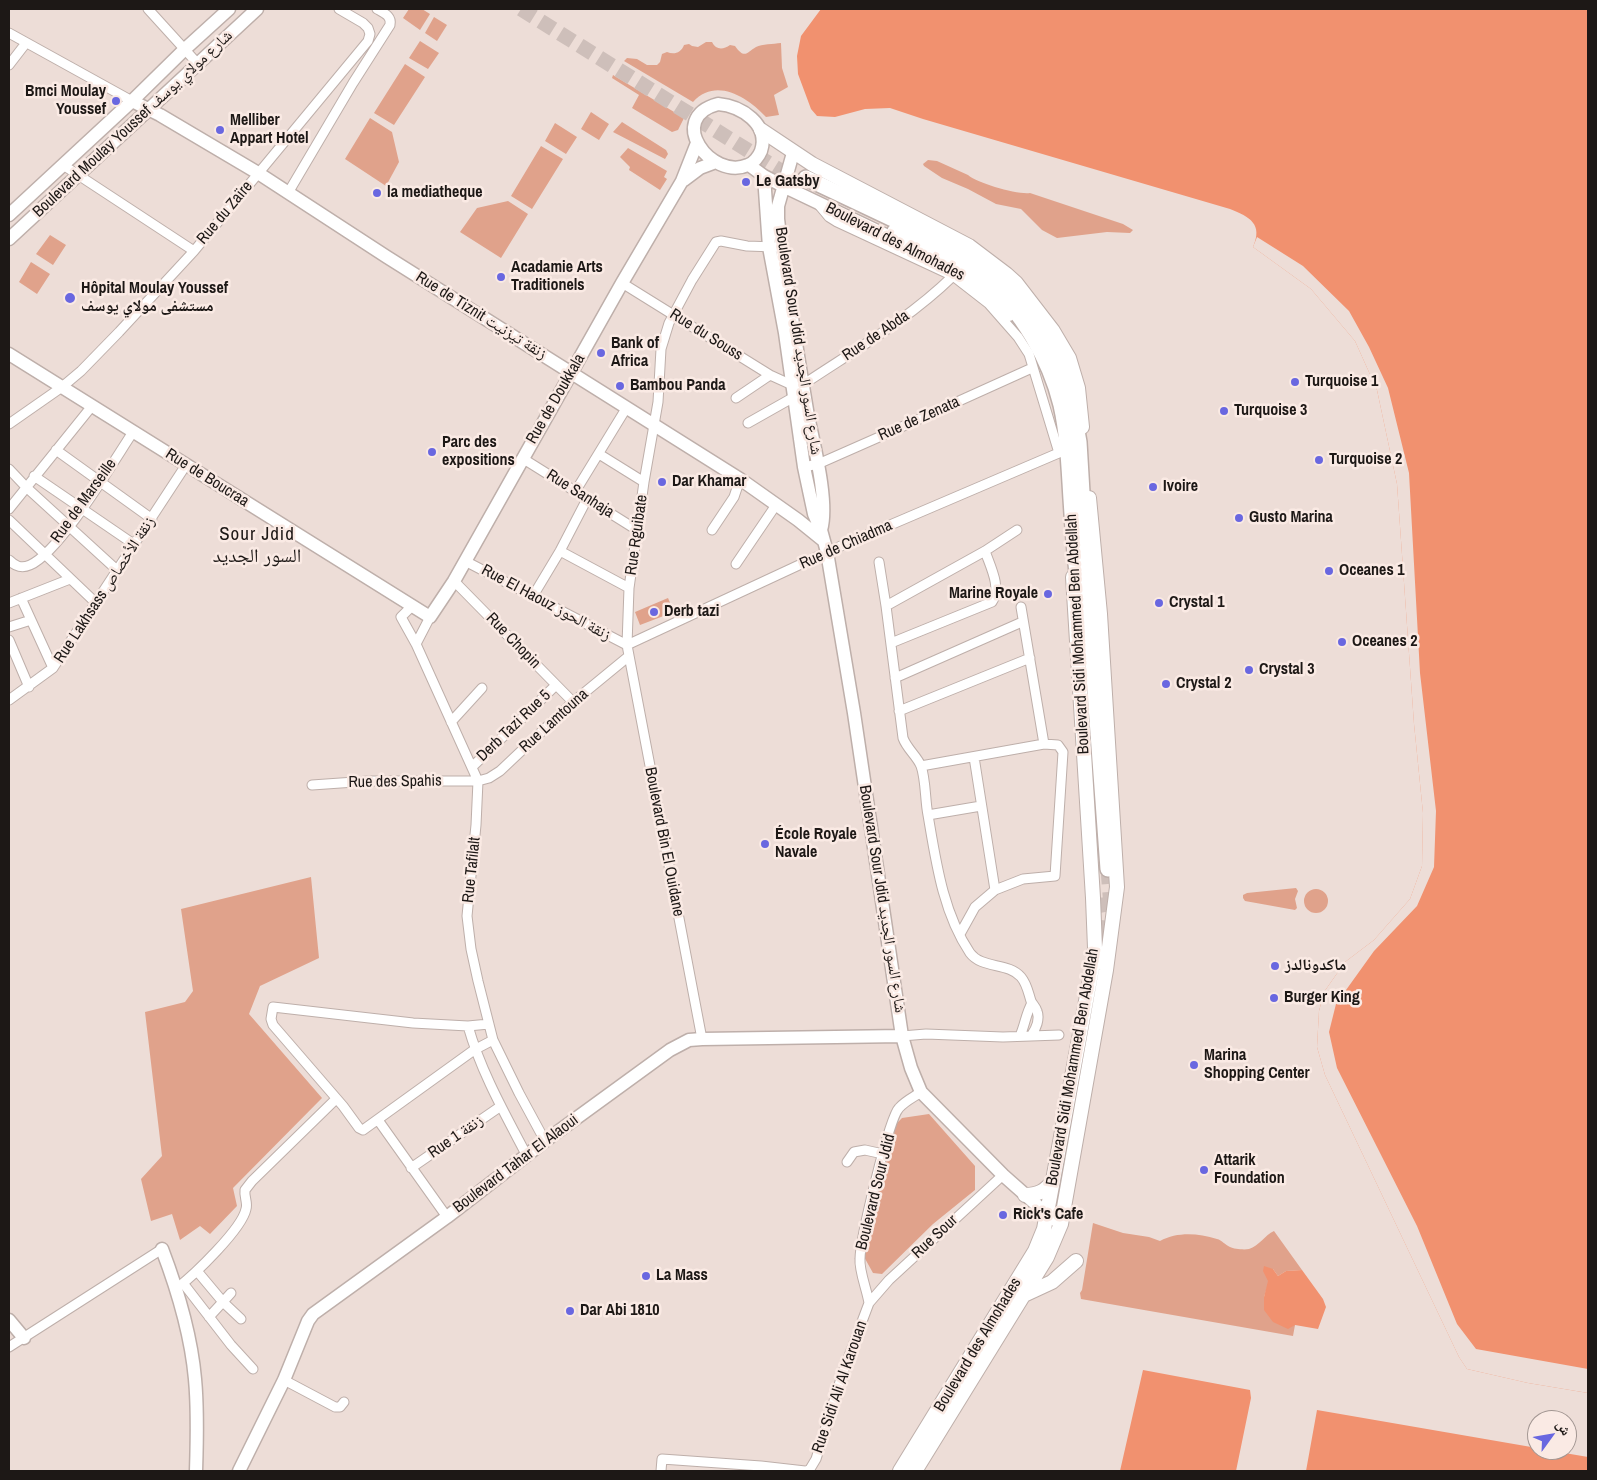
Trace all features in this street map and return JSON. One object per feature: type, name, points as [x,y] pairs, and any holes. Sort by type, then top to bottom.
[{"type":"highway","name":"Boulevard Sidi Mohammed Ben Abdellah","points":[[804,181],[952,247],[988,270],[1034,316],[1056,353],[1072,402],[1079,442],[1080,550],[1063,451],[1061,404],[1038,364],[1030,331],[999,293],[973,272],[804,181]]},
{"type":"highway","points":[[1019,299],[1034,305]]},
{"type":"highway","points":[[1080,550],[1103,869]]},
{"type":"main road","name":"Boulevard des Almohades","points":[[760,130],[812,164],[969,246],[1006,274],[1034,305]]},
{"type":"main road","name":"Boulevard Sidi Mohammed Ben Abdellah","points":[[1034,305],[1053,331],[1069,358],[1080,401],[1100,614],[1109,735],[1117,891],[1106,970],[1061,1224]]},
{"type":"main road","name":"Boulevard Sidi Mohammed Ben Abdellah","points":[[1047,1214],[1095,948],[1072,585],[1080,550]]},
{"type":"main road","points":[[1093,894],[1095,886],[1104,882],[1109,882],[1117,891]]},
{"type":"main road","points":[[1025,1195],[1040,1193],[1053,1181]]},
{"type":"main road","name":"Boulevard des Almohades","points":[[915,1463],[1035,1251],[1041,1238],[1047,1214]]},
{"type":"main road","name":"Boulevard des Almohades","points":[[900,1471],[915,1463],[1024,1295],[1047,1257],[1061,1224]]},
{"type":"main road","points":[[1024,1295],[1052,1282],[1076,1261]]},
{"type":"street","points":[[148,9],[198,64]]},
{"type":"street","name":"Boulevard Moulay Youssef شارع مولاي يوسف","points":[[9,215],[132,101],[185,48],[229,9]]},
{"type":"street","name":"Boulevard Moulay Youssef شارع مولاي يوسف","points":[[11,233],[78,176],[257,9]]},
{"type":"street","name":"Rue du Zaïre","points":[[9,424],[62,387],[81,371],[119,332],[194,251],[368,41],[370,34],[368,28],[339,9]]},
{"type":"street","points":[[288,193],[353,83],[390,26],[388,16],[377,9]]},
{"type":"street","points":[[9,34],[132,101]]},
{"type":"street","points":[[9,65],[26,43]]},
{"type":"street","name":"Rue de Tiznit زنقة تيزنيت","points":[[132,101],[258,173],[627,407],[740,479],[824,541]]},
{"type":"street","points":[[718,104],[729,105],[747,114],[756,122],[760,130],[763,136],[760,153],[749,165],[735,167],[716,162],[704,152],[698,144],[694,131],[695,120],[701,112],[708,107],[718,104]]},
{"type":"street","name":"Rue de Doukkala","points":[[430,617],[454,581],[522,458],[682,181],[698,144]]},
{"type":"street","name":"Boulevard Sour Jdid شارع السور الجديد","points":[[775,247],[778,212],[793,152]]},
{"type":"street","name":"Rue de Doukkala","points":[[682,181],[700,168],[716,162]]},
{"type":"street","points":[[63,165],[194,251]]},
{"type":"street","name":"Boulevard des Almohades","points":[[749,165],[783,186],[960,272],[986,292],[1015,321],[1038,364]]},
{"type":"street","name":"Boulevard Sour Jdid شارع السور الجديد","points":[[764,176],[797,389],[804,467],[814,514],[824,541]]},
{"type":"street","points":[[818,203],[837,222],[953,276],[973,290],[1000,316],[1029,354],[1032,362],[1038,364]]},
{"type":"street","name":"Rue Rguibate","points":[[627,645],[629,588],[644,482],[658,402],[661,349],[666,330],[692,280],[716,242],[775,247]]},
{"type":"street","name":"Rue de Abda","points":[[797,389],[920,307],[953,276]]},
{"type":"street","name":"Rue du Souss","points":[[622,283],[770,375],[797,389]]},
{"type":"street","name":"Rue de Boucraa","points":[[9,354],[430,617]]},
{"type":"street","name":"Rue de Zenata","points":[[804,467],[818,464],[1038,364]]},
{"type":"street","points":[[736,398],[770,375]]},
{"type":"street","points":[[748,423],[797,389]]},
{"type":"street","name":"Boulevard Sour Jdid شارع السور الجديد","points":[[797,389],[818,464],[824,541],[854,713],[902,1036],[915,1080],[921,1092],[1003,1175],[1061,1224]]},
{"type":"street","points":[[9,509],[92,406]]},
{"type":"street","points":[[575,492],[627,407]]},
{"type":"street","name":"Rue de Marseille","points":[[9,560],[19,567],[30,565],[45,555],[69,526],[133,432]]},
{"type":"street","points":[[56,450],[152,519]]},
{"type":"street","name":"Rue de Chiadma","points":[[627,645],[824,541],[1063,451]]},
{"type":"street","points":[[599,454],[644,482]]},
{"type":"street","name":"Rue Sanhaja","points":[[522,458],[637,530]]},
{"type":"street","name":"Rue Lakhsass زنقة الأخصاص","points":[[9,700],[53,668],[135,546],[186,465]]},
{"type":"street","points":[[9,469],[26,488],[118,571]]},
{"type":"street","points":[[34,476],[135,546]]},
{"type":"street","points":[[712,530],[734,497],[740,479]]},
{"type":"street","points":[[533,596],[560,551],[587,499]]},
{"type":"street","points":[[736,564],[776,505]]},
{"type":"street","points":[[9,520],[96,603]]},
{"type":"street","points":[[886,606],[985,551],[1018,530]]},
{"type":"street","points":[[560,551],[629,588]]},
{"type":"street","points":[[891,643],[992,602],[995,598],[996,589],[985,551]]},
{"type":"street","name":"Rue El Haouz زنقة الحوز","points":[[465,561],[627,645]]},
{"type":"street","points":[[879,562],[903,738],[921,766],[928,815],[944,895],[960,934],[971,954],[976,959],[1012,970],[1026,984],[1032,1003],[1038,1012],[1035,1031],[1031,1036]]},
{"type":"street","points":[[9,603],[70,579]]},
{"type":"street","name":"Rue Chopin","points":[[454,581],[573,702]]},
{"type":"street","points":[[21,598],[53,668]]},
{"type":"street","name":"Rue Tafilalt","points":[[412,606],[401,617],[416,644],[478,781],[476,825],[467,916],[478,981],[493,1040],[545,1141]]},
{"type":"street","points":[[1021,606],[1022,622],[1044,744]]},
{"type":"street","points":[[416,644],[430,617]]},
{"type":"street","points":[[9,627],[31,620]]},
{"type":"street","points":[[895,678],[1022,622]]},
{"type":"street","points":[[9,640],[29,687]]},
{"type":"street","name":"Boulevard Bin El Ouidane","points":[[627,645],[702,1039]]},
{"type":"street","name":"Rue Lamtouna","points":[[478,781],[489,778],[500,771],[573,702],[629,656]]},
{"type":"street","points":[[899,711],[1030,658]]},
{"type":"street","name":"Derb Tazi Rue 5","points":[[472,767],[556,685]]},
{"type":"street","points":[[451,722],[482,688]]},
{"type":"street","points":[[921,766],[1044,744],[1058,745],[1063,752],[1056,874],[1054,877],[1023,879],[995,890],[975,907],[960,934]]},
{"type":"street","points":[[974,757],[995,890]]},
{"type":"street","name":"Rue des Spahis","points":[[312,785],[369,781],[478,781]]},
{"type":"street","points":[[928,815],[981,806]]},
{"type":"street","points":[[1020,1036],[1025,1025],[1027,1010],[1032,1003]]},
{"type":"street","points":[[490,1024],[468,1026],[367,1018],[273,1007],[271,1019],[273,1025],[359,1128],[363,1130],[474,1050],[493,1040]]},
{"type":"street","points":[[468,1026],[474,1050],[527,1156]]},
{"type":"street","points":[[902,1036],[926,1034],[1003,1037],[1059,1036]]},
{"type":"street","name":"Boulevard Tahar El Alaoui","points":[[239,1471],[284,1380],[308,1321],[313,1314],[447,1217],[545,1141],[670,1050],[689,1040],[702,1039],[902,1036]]},
{"type":"street","name":"Boulevard Sour Jdid","points":[[870,1303],[860,1260],[866,1224],[895,1114],[899,1108],[921,1092]]},
{"type":"street","points":[[180,1286],[218,1250],[244,1215],[247,1207],[244,1194],[247,1186],[336,1100]]},
{"type":"street","name":"Rue 1 زنقة","points":[[411,1168],[501,1106]]},
{"type":"street","points":[[378,1120],[447,1217]]},
{"type":"street","points":[[847,1162],[854,1152],[865,1150],[883,1154]]},
{"type":"street","name":"Rue Sour","points":[[870,1303],[889,1280],[1003,1175]]},
{"type":"street","points":[[9,1347],[162,1249],[180,1286],[195,1378],[197,1405],[196,1471]]},
{"type":"street","points":[[197,1271],[223,1302],[241,1319]]},
{"type":"street","points":[[180,1286],[209,1316],[231,1345],[253,1369]]},
{"type":"street","points":[[209,1316],[231,1293]]},
{"type":"street","name":"Rue Sidi Ali Al Karouan","points":[[807,1471],[816,1459],[843,1372],[870,1303]]},
{"type":"street","points":[[9,1320],[24,1338]]},
{"type":"street","points":[[284,1380],[335,1407],[340,1407],[344,1402]]},
{"type":"street","points":[[661,1471],[662,1460],[760,1469],[807,1471]]},
{"type":"shaded area","points":[[409,9],[422,9],[430,14],[420,30],[403,18]]},
{"type":"shaded area","points":[[821,9],[1588,9],[1588,1393],[1528,1383],[1467,1369],[1459,1357],[1325,1075],[1317,1047],[1319,1011],[1324,992],[1345,962],[1374,940],[1410,899],[1422,866],[1423,813],[1414,724],[1397,484],[1377,390],[1355,341],[1311,289],[1253,247],[1256,232],[1253,222],[1249,218],[1230,209],[890,108],[865,109],[835,117],[817,116],[811,109],[798,74],[797,56],[801,36]]},
{"type":"shaded area","points":[[434,17],[447,25],[437,41],[425,33]]},
{"type":"shaded area","points":[[420,41],[439,53],[428,69],[409,58]]},
{"type":"shaded area","points":[[706,42],[712,42],[716,47],[720,48],[730,45],[735,46],[744,54],[758,46],[781,43],[782,68],[788,87],[774,95],[779,115],[766,117],[741,97],[721,90],[711,91],[693,102],[624,61],[627,58],[637,59],[647,65],[657,65],[662,54],[667,52],[677,53],[684,45],[689,44],[698,47]]},
{"type":"shaded area","points":[[405,64],[425,77],[394,125],[374,113]]},
{"type":"shaded area","points":[[613,75],[684,118],[678,130],[672,132],[632,108],[639,95],[612,78]]},
{"type":"shaded area","points":[[591,112],[609,124],[599,140],[581,129]]},
{"type":"shaded area","points":[[370,118],[392,132],[399,162],[386,186],[345,159]]},
{"type":"shaded area","points":[[622,122],[666,150],[668,154],[665,159],[613,132]]},
{"type":"shaded area","points":[[555,123],[577,137],[566,154],[545,141]]},
{"type":"shaded area","points":[[541,146],[563,159],[532,209],[511,196]]},
{"type":"shaded area","points":[[628,148],[667,171],[664,177],[667,179],[660,190],[629,170],[630,167],[620,157]]},
{"type":"shaded area","points":[[928,160],[937,161],[988,185],[1030,193],[1123,224],[1133,230],[1130,233],[1107,232],[1057,238],[1042,230],[1021,209],[996,204],[942,178],[924,166],[923,164]]},
{"type":"shaded area","points":[[508,201],[528,214],[501,258],[460,232],[477,208]]},
{"type":"shaded area","points":[[50,235],[66,245],[53,265],[36,254]]},
{"type":"shaded area","points":[[31,262],[50,274],[37,294],[19,282]]},
{"type":"shaded area","name":"Derb tazi","points":[[668,598],[674,612],[640,625],[635,612]]},
{"type":"shaded area","points":[[311,877],[319,958],[260,986],[249,1014],[322,1098],[233,1188],[237,1206],[210,1234],[200,1226],[180,1240],[172,1214],[151,1221],[141,1179],[162,1156],[145,1012],[185,1002],[193,991],[181,909]]},
{"type":"shaded area","points":[[1296,888],[1298,891],[1295,899],[1297,908],[1295,910],[1245,901],[1243,898],[1243,895],[1247,893]]},
{"type":"shaded area","points":[[1316,889],[1325,892],[1328,901],[1325,910],[1316,913],[1307,910],[1304,901],[1307,892]]},
{"type":"shaded area","points":[[929,1114],[975,1166],[975,1190],[933,1224],[882,1274],[873,1273],[863,1255],[895,1125],[902,1118]]},
{"type":"shaded area","points":[[1093,1223],[1123,1233],[1149,1237],[1160,1241],[1173,1236],[1187,1234],[1219,1240],[1232,1248],[1242,1249],[1253,1248],[1274,1231],[1302,1270],[1286,1271],[1278,1276],[1273,1269],[1264,1297],[1295,1325],[1293,1336],[1081,1299],[1080,1293]]},
{"type":"shaded area","points":[[1264,1266],[1273,1269],[1278,1276],[1286,1271],[1302,1270],[1323,1299],[1326,1307],[1318,1329],[1295,1325],[1288,1329],[1273,1322],[1264,1310],[1264,1297],[1268,1281],[1263,1271]]},
{"type":"shaded area","points":[[1143,1370],[1250,1390],[1251,1398],[1236,1471],[1120,1471]]},
{"type":"shaded area","points":[[1317,1410],[1527,1446],[1527,1460],[1577,1460],[1577,1455],[1588,1457],[1588,1471],[1306,1471]]},
{"type":"pier","points":[[1257,237],[1303,266],[1349,311],[1369,347],[1388,388],[1409,473],[1420,673],[1436,811],[1434,867],[1417,906],[1374,951],[1336,1004],[1329,1032],[1337,1068],[1417,1226],[1457,1324],[1476,1349],[1588,1369],[1588,1393],[1528,1383],[1467,1369],[1459,1357],[1325,1075],[1317,1047],[1319,1011],[1324,992],[1345,962],[1374,940],[1410,899],[1422,866],[1423,813],[1414,724],[1397,484],[1377,390],[1355,341],[1311,289],[1253,247]]},
{"type":"tunnel","points":[[521,9],[802,184]]},
{"type":"tunnel","points":[[1108,869],[1111,907]]},
{"type":"tunnel","points":[[1099,958],[1104,913],[1101,896]]},
{"type":"place","name":"Bmci Moulay Youssef","points":[[116,101]]},
{"type":"place","name":"Melliber Appart Hotel","points":[[220,130]]},
{"type":"place","name":"Le Gatsby","points":[[746,182]]},
{"type":"place","name":"la mediatheque","points":[[377,193]]},
{"type":"place","name":"Acadamie Arts Traditionels","points":[[501,277]]},
{"type":"place","name":"Hôpital Moulay Youssef مستشفى مولاي يوسف","points":[[70,298]]},
{"type":"place","name":"Bank of Africa","points":[[601,353]]},
{"type":"place","name":"Turquoise 1","points":[[1295,382]]},
{"type":"place","name":"Bambou Panda","points":[[620,386]]},
{"type":"place","name":"Turquoise 3","points":[[1224,411]]},
{"type":"place","name":"Parc des expositions","points":[[432,452]]},
{"type":"place","name":"Turquoise 2","points":[[1319,460]]},
{"type":"place","name":"Dar Khamar","points":[[662,482]]},
{"type":"place","name":"Ivoire","points":[[1153,487]]},
{"type":"place","name":"Gusto Marina","points":[[1239,518]]},
{"type":"place","name":"Oceanes 1","points":[[1329,571]]},
{"type":"place","name":"Marine Royale","points":[[1048,594]]},
{"type":"place","name":"Crystal 1","points":[[1159,603]]},
{"type":"place","name":"Derb tazi","points":[[654,612]]},
{"type":"place","name":"Oceanes 2","points":[[1342,642]]},
{"type":"place","name":"Crystal 3","points":[[1249,670]]},
{"type":"place","name":"Crystal 2","points":[[1166,684]]},
{"type":"place","name":"École Royale Navale","points":[[765,844]]},
{"type":"place","name":"ماكدونالدز","points":[[1275,966]]},
{"type":"place","name":"Burger King","points":[[1274,998]]},
{"type":"place","name":"Marina Shopping Center","points":[[1194,1065]]},
{"type":"place","name":"Attarik Foundation","points":[[1204,1170]]},
{"type":"place","name":"Rick's Cafe","points":[[1003,1215]]},
{"type":"place","name":"La Mass","points":[[646,1276]]},
{"type":"place","name":"Dar Abi 1810","points":[[570,1311]]},
{"type":"district","name":"Sour Jdid السور الجديد","points":[[257,546]]}]
